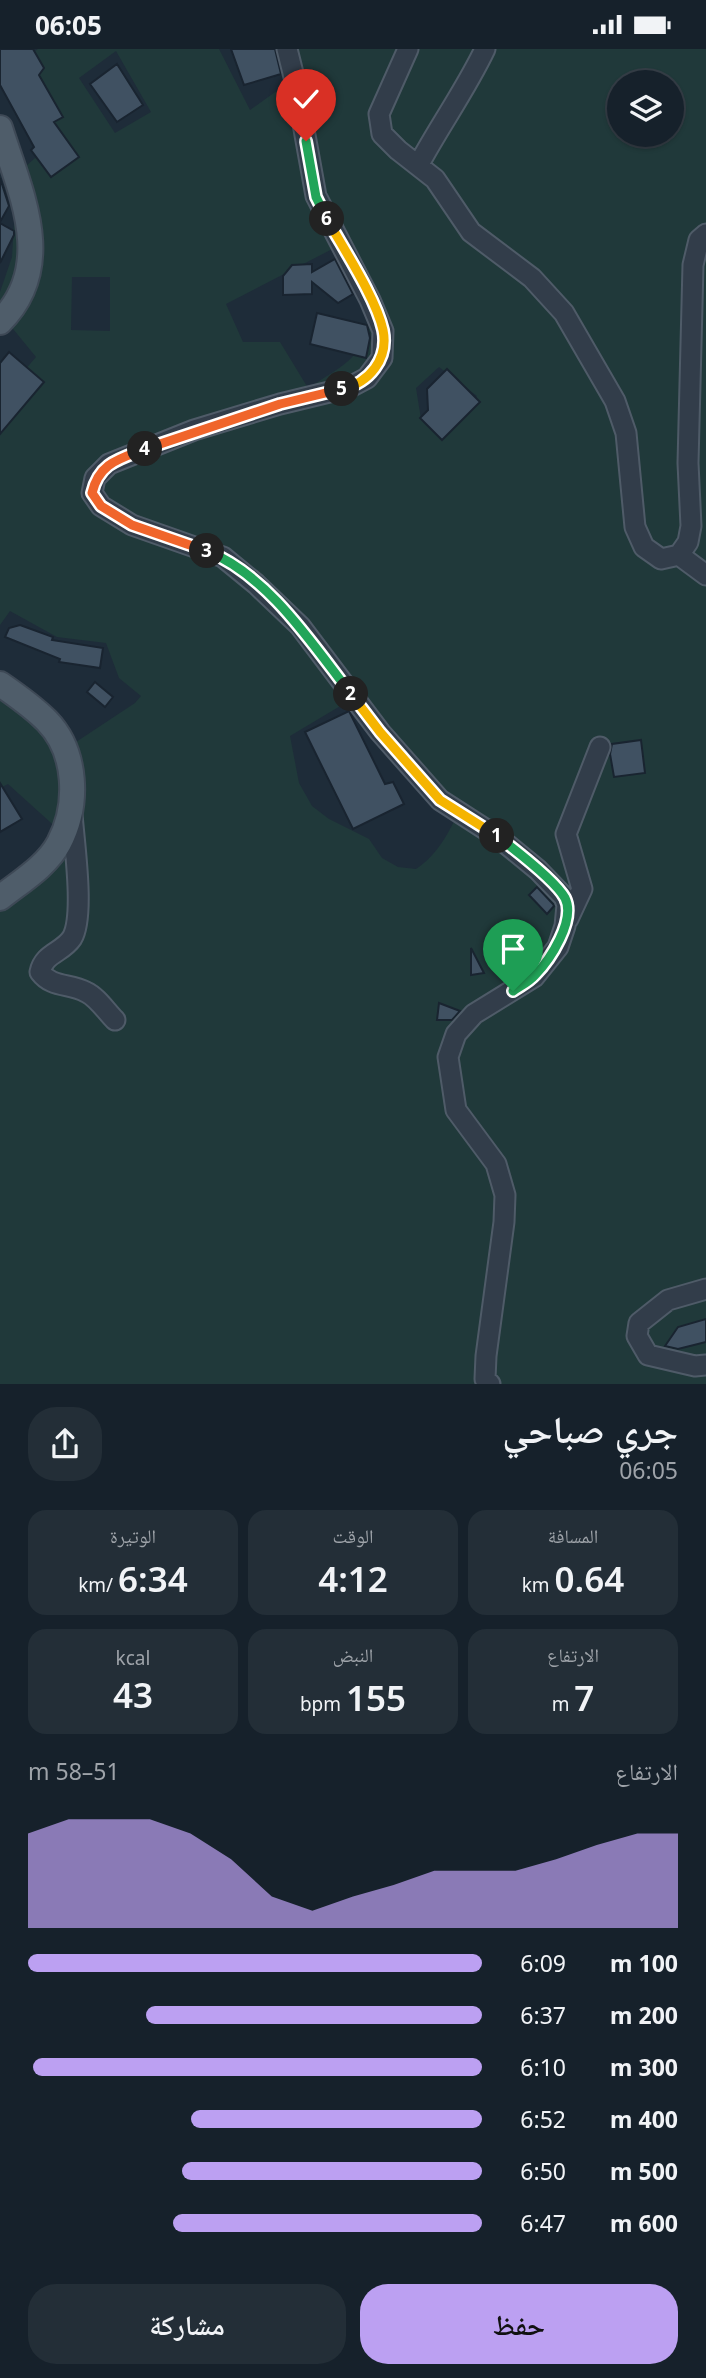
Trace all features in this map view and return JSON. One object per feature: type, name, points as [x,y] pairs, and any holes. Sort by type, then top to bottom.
[{"type":"main road","points":[[0,128],[32,237],[31,264],[23,290],[0,322]]},
{"type":"main road","points":[[0,684],[48,722],[65,749],[73,779],[72,810],[59,844],[35,871],[0,898]]},
{"type":"street","points":[[286,49],[296,85],[316,197],[370,300],[383,331],[382,358],[367,378],[349,387],[280,404],[194,431],[109,464],[95,478],[92,493],[101,506],[132,525],[223,557],[256,584],[300,626],[380,732],[440,800],[499,838],[557,888],[567,905],[565,926]]},
{"type":"street","points":[[408,49],[379,114],[382,134],[397,150],[435,179],[471,232],[531,278],[564,313],[615,401],[626,433],[635,527],[644,547],[661,559],[679,555],[688,542],[691,526],[688,463],[693,265],[699,240],[706,234]]},
{"type":"street","points":[[419,165],[485,49]]},
{"type":"street","points":[[679,555],[706,575]]},
{"type":"street","points":[[490,1384],[485,1379],[486,1356],[504,1222],[505,1195],[496,1164],[456,1110],[448,1057],[456,1034],[474,1014],[534,977],[558,947],[582,889],[566,834],[600,747]]},
{"type":"street","points":[[72,810],[78,893],[77,927],[70,941],[42,963],[40,972],[45,980],[54,984],[70,985],[89,993],[115,1020]]},
{"type":"street","points":[[706,1289],[668,1300],[639,1322],[638,1336],[648,1355],[695,1366],[706,1365]]},
{"type":"green space","points":[[38,49],[219,49],[250,110],[296,77],[285,49],[706,49],[706,1384],[0,1384],[0,889],[60,831],[8,784],[0,788],[0,672],[70,746],[135,703],[141,696],[119,678],[106,643],[57,637],[10,611],[0,625],[0,399],[36,357],[0,313],[0,292],[12,257],[17,174],[60,136],[25,58]],"holes":[[[116,51],[151,112],[115,133],[79,78]],[[342,244],[371,319],[368,332],[357,352],[348,361],[308,388],[280,342],[243,342],[226,304]],[[72,277],[110,277],[110,331],[71,330]],[[439,367],[477,396],[444,436],[421,419],[416,388]],[[352,699],[459,812],[441,843],[424,863],[416,869],[398,867],[382,858],[369,839],[329,819],[312,806],[299,783],[290,736]]]},
{"type":"building","points":[[0,49],[33,49],[44,68],[39,75],[63,117],[54,122],[79,157],[51,177],[31,150],[34,147],[0,85]]},
{"type":"building","points":[[231,49],[275,49],[281,74],[244,85]]},
{"type":"building","points":[[117,64],[143,105],[117,122],[90,84]]},
{"type":"building","points":[[0,178],[9,206],[0,222]]},
{"type":"building","points":[[0,223],[14,231],[14,235],[0,263]]},
{"type":"building","points":[[335,259],[353,294],[338,303],[312,282],[312,294],[283,295],[283,276],[292,265],[312,264],[312,272]]},
{"type":"building","points":[[317,313],[367,325],[370,338],[366,358],[310,344]]},
{"type":"building","points":[[9,352],[44,382],[0,434],[0,363]]},
{"type":"building","points":[[447,369],[480,402],[442,440],[420,418],[428,410],[427,389]]},
{"type":"building","points":[[20,625],[53,637],[52,640],[103,648],[100,668],[59,662],[60,659],[5,637],[9,628]]},
{"type":"building","points":[[95,682],[113,697],[105,707],[87,692]]},
{"type":"building","points":[[349,711],[385,784],[393,782],[404,804],[353,829],[305,732]]},
{"type":"building","points":[[641,740],[645,773],[614,777],[610,754],[612,744]]},
{"type":"building","points":[[0,783],[22,819],[0,832]]},
{"type":"building","points":[[537,887],[554,906],[547,914],[529,895]]},
{"type":"building","points":[[471,948],[484,973],[471,975]]},
{"type":"building","points":[[439,1003],[460,1011],[452,1020],[437,1020]]},
{"type":"building","points":[[706,1319],[706,1342],[678,1349],[665,1346],[678,1327]]},
{"type":"route","points":[[306,141],[316,197],[370,300],[383,331],[382,358],[367,378],[349,387],[280,404],[194,431],[109,464],[95,478],[92,493],[101,506],[132,525],[223,557],[256,584],[300,626],[380,732],[440,800],[499,838],[557,888],[567,905],[565,926],[558,947],[534,977],[513,991]]}]
